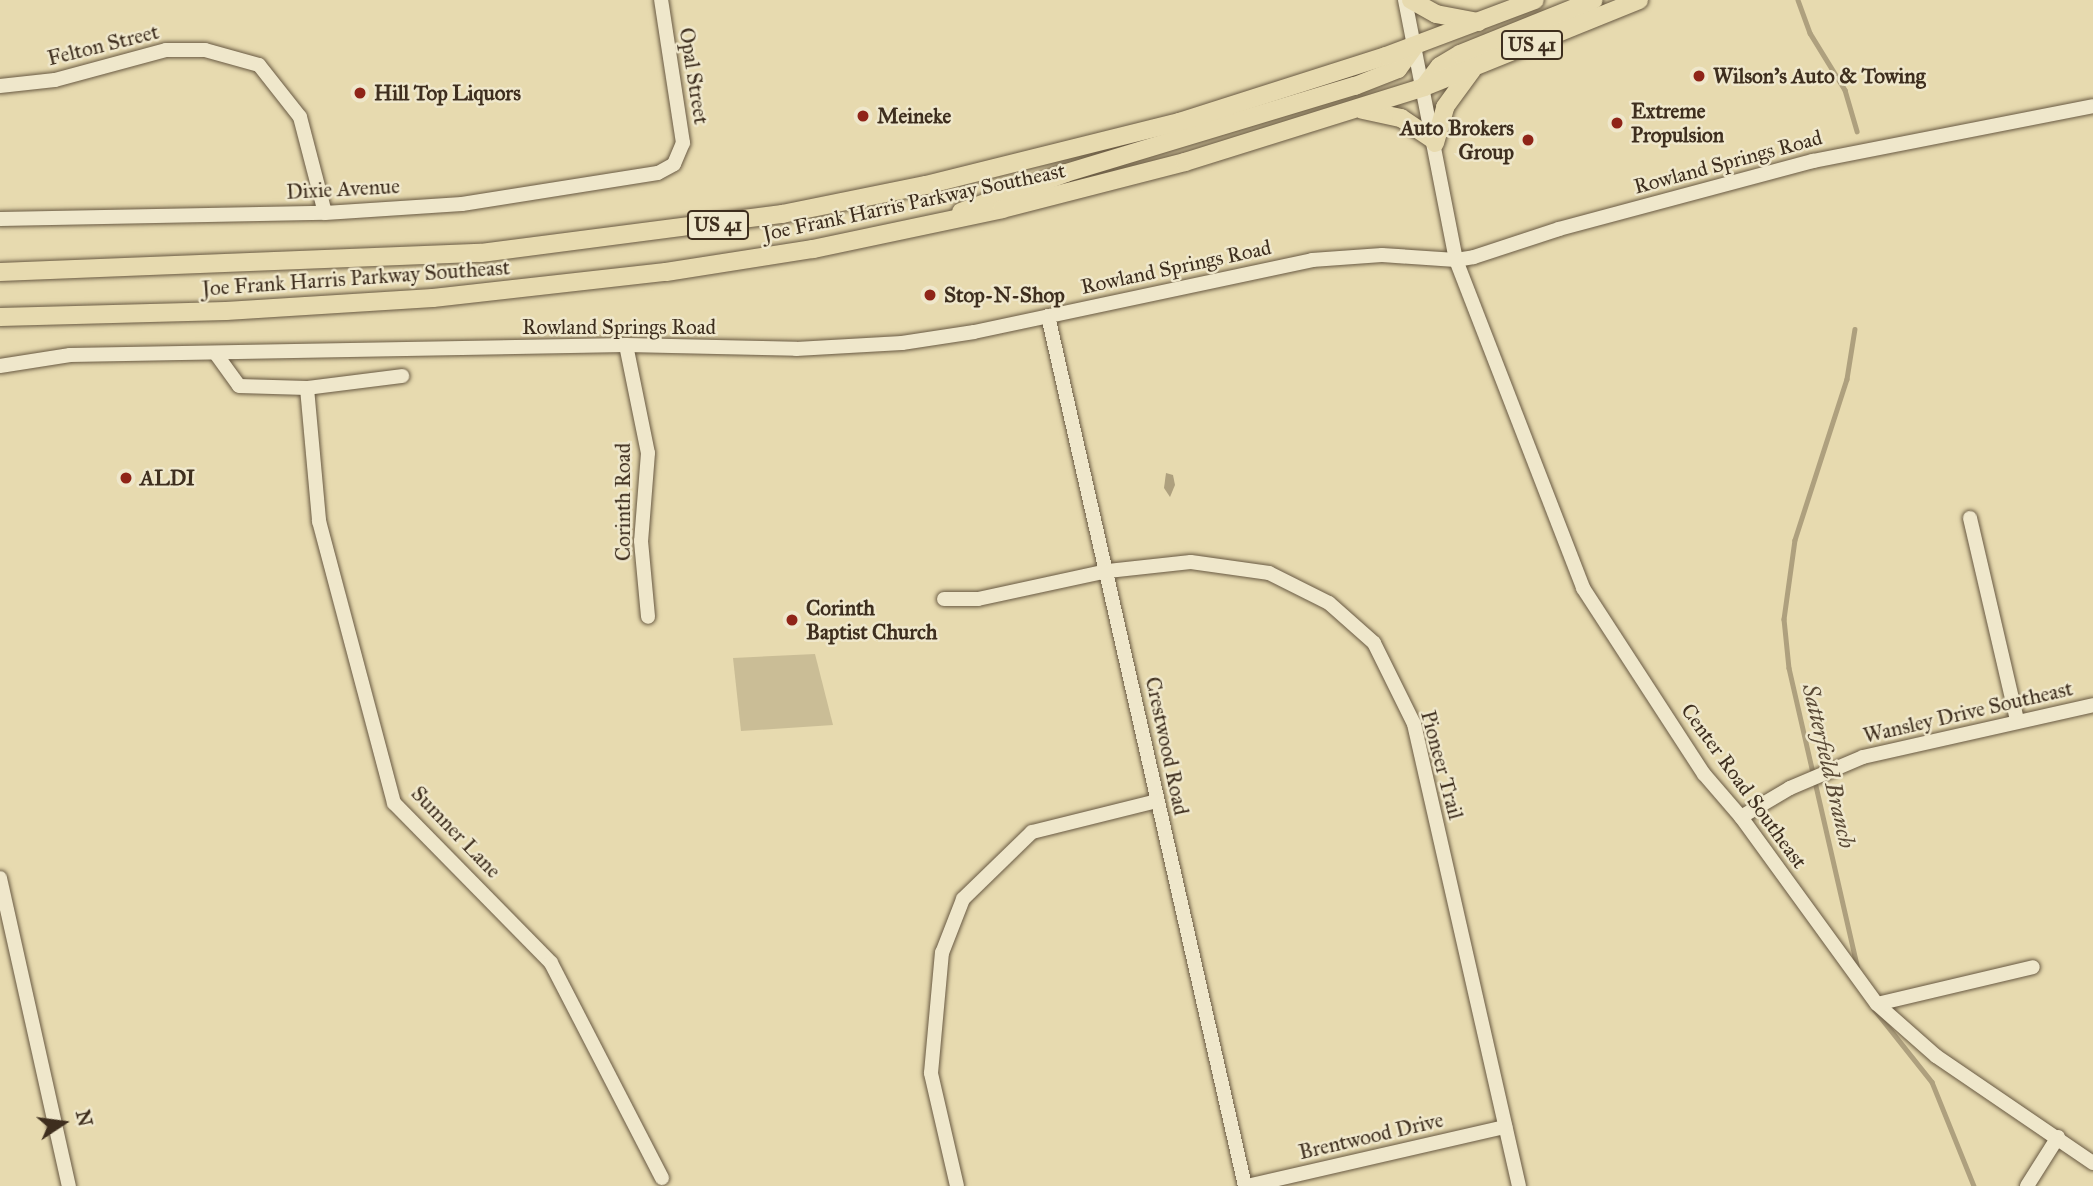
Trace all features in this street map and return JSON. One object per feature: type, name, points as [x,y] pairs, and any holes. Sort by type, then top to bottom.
[{"type":"main road","points":[[1411,0],[1436,14],[1478,22]]},
{"type":"main road","name":"Joe Frank Harris Parkway Southeast","points":[[0,272],[388,260],[712,226],[888,193],[1045,157],[1241,103],[1415,46],[1535,0]]},
{"type":"main road","points":[[1424,87],[1440,66],[1460,54],[1594,0]]},
{"type":"main road","name":"Joe Frank Harris Parkway Southeast","points":[[0,317],[226,311],[495,292],[750,260],[945,222],[1122,180],[1424,87],[1639,0]]},
{"type":"main road","points":[[945,222],[987,199],[1387,74],[1409,61],[1415,46]]},
{"type":"main road","points":[[1356,109],[1401,118],[1434,141],[1445,107],[1474,67]]},
{"type":"street","name":"Opal Street","points":[[661,0],[683,143],[680,157]]},
{"type":"street","name":"Center Road Southeast","points":[[1405,0],[1456,260],[1583,588],[1704,774],[1741,817],[1877,1004],[1936,1056],[2093,1163]]},
{"type":"street","name":"Felton Street","points":[[0,86],[67,78],[166,50],[205,50],[259,65],[300,117],[325,213]]},
{"type":"street","name":"Rowland Springs Road","points":[[0,366],[70,355],[626,345],[871,346],[974,332],[1337,257],[1402,255],[1456,260],[1813,161],[2093,106]]},
{"type":"street","name":"Dixie Avenue","points":[[0,219],[325,213],[463,204],[614,183],[658,173],[680,157]]},
{"type":"street","name":"Crestwood Road","points":[[1048,316],[1246,1186]]},
{"type":"street","name":"Corinth Road","points":[[626,345],[648,453],[641,541],[648,617]]},
{"type":"street","points":[[216,354],[239,386],[307,388],[402,376]]},
{"type":"street","name":"Sumner Lane","points":[[307,388],[319,521],[394,803],[551,963],[662,1178]]},
{"type":"street","points":[[1970,519],[2017,720]]},
{"type":"street","name":"Pioneer Trail","points":[[944,599],[978,599],[1108,571],[1191,562],[1269,573],[1329,603],[1374,643],[1414,724],[1519,1186]]},
{"type":"street","name":"Wansley Drive Southeast","points":[[1741,817],[1790,788],[1863,757],[2017,720],[2093,705]]},
{"type":"street","points":[[957,1186],[931,1073],[942,953],[963,900],[1032,832],[1157,801]]},
{"type":"street","points":[[0,878],[69,1186]]},
{"type":"street","points":[[1877,1004],[2033,967]]},
{"type":"street","name":"Brentwood Drive","points":[[1246,1186],[1505,1127]]},
{"type":"street","points":[[2027,1186],[2058,1137]]},
{"type":"shaded area","points":[[1166,473],[1173,475],[1175,485],[1170,497],[1164,488]]},
{"type":"shaded area","points":[[815,654],[833,725],[741,731],[733,658]]},
{"type":"waterway","name":"Satterfield Branch","points":[[1798,0],[1810,33],[1845,90],[1857,131]]},
{"type":"waterway","name":"Satterfield Branch","points":[[1855,329],[1847,379],[1795,540],[1784,619],[1789,668],[1857,966]]},
{"type":"waterway","name":"Satterfield Branch","points":[[1874,1009],[1932,1082],[1974,1186]]},
{"type":"place","name":"Wilson's Auto & Towing","points":[[1699,76]]},
{"type":"place","name":"Hill Top Liquors","points":[[360,93]]},
{"type":"place","name":"Meineke","points":[[863,116]]},
{"type":"place","name":"Extreme Propulsion","points":[[1617,123]]},
{"type":"place","name":"Auto Brokers Group","points":[[1528,140]]},
{"type":"place","name":"Stop-N-Shop","points":[[930,295]]},
{"type":"place","name":"ALDI","points":[[126,478]]},
{"type":"place","name":"Corinth Baptist Church","points":[[792,620]]}]
